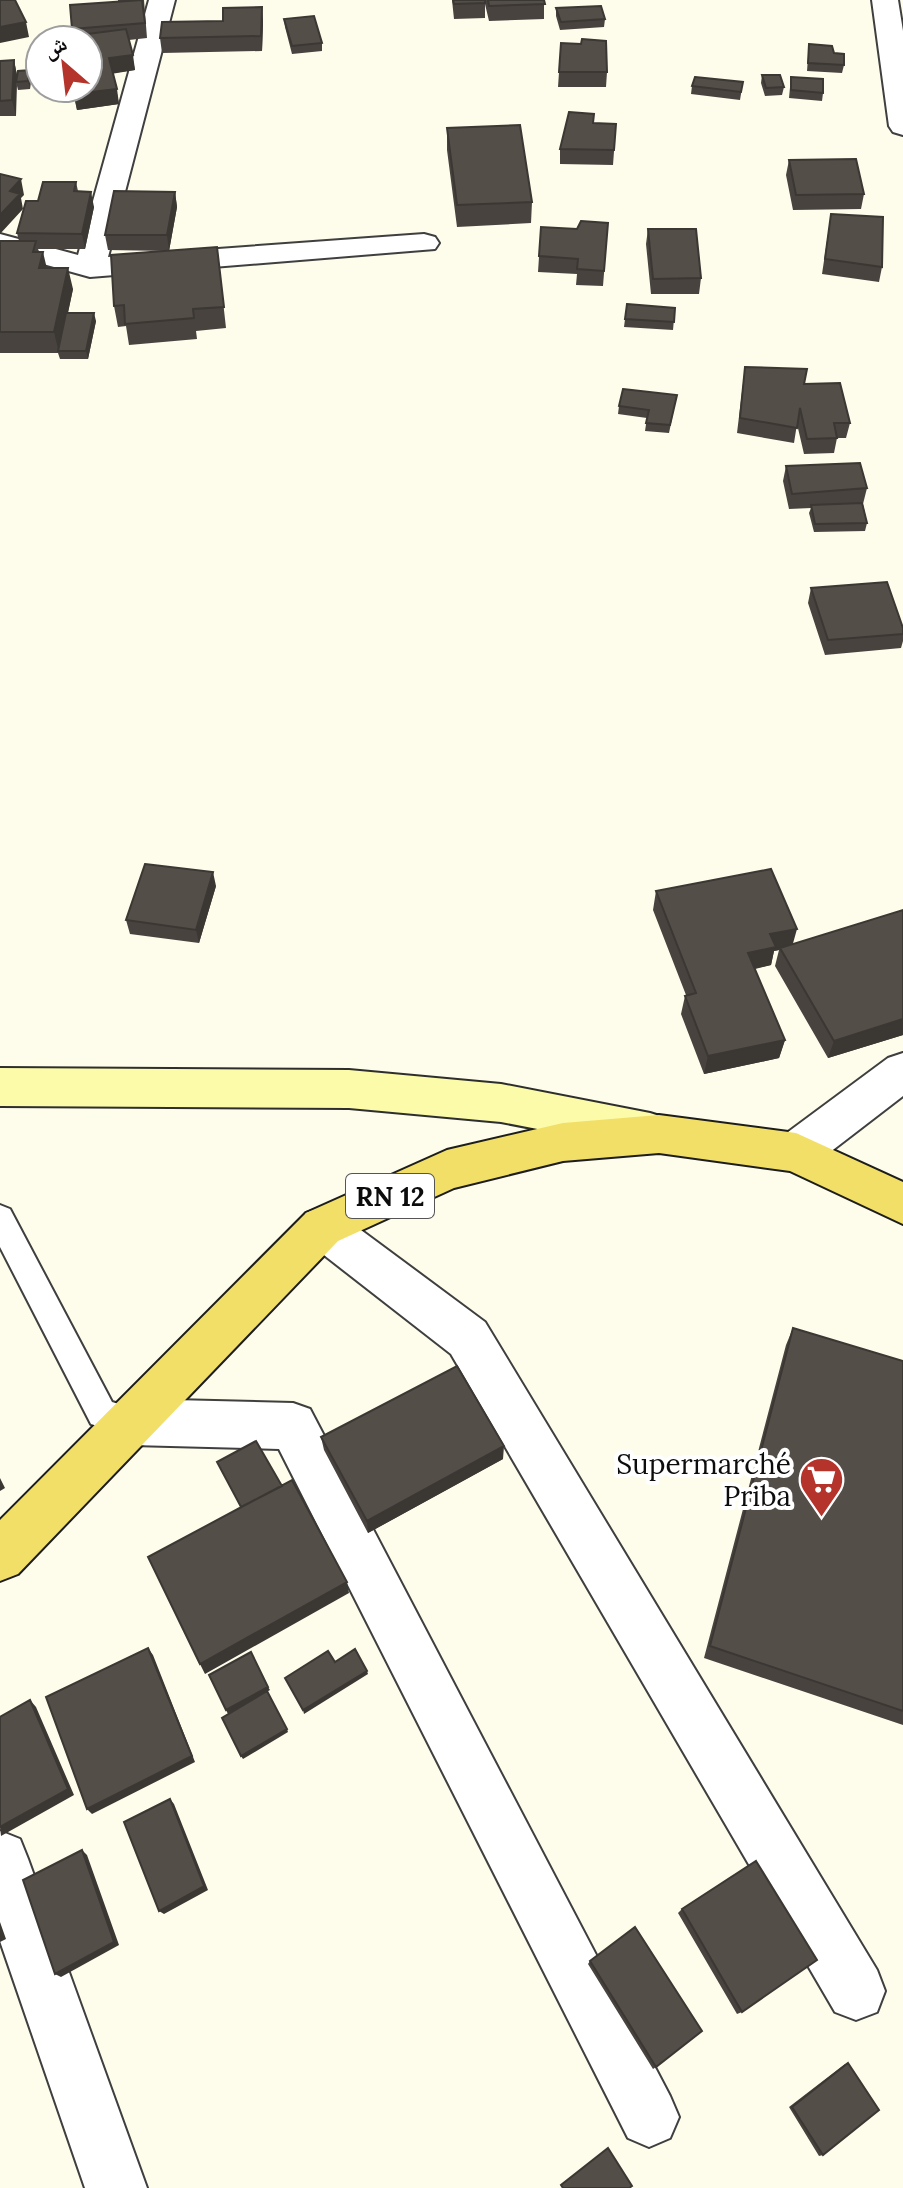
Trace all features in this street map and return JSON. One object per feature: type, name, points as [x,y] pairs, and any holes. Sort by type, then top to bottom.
[{"type":"main road","name":"RN 12","points":[[0,1556],[322,1227],[447,1170],[563,1142],[659,1134],[796,1152],[903,1204]]},
{"type":"street","points":[[90,268],[162,0]]},
{"type":"street","points":[[885,0],[903,126]]},
{"type":"street","points":[[0,243],[90,268],[424,243]]},
{"type":"street","points":[[796,1152],[903,1071]]},
{"type":"street","points":[[0,1087],[349,1089],[501,1103],[659,1134]]},
{"type":"street","points":[[322,1227],[468,1338],[856,1991]]},
{"type":"street","points":[[132,1422],[293,1426],[649,2117]]},
{"type":"street","points":[[0,1859],[116,2188]]},
{"type":"lane","points":[[0,1218],[102,1414],[132,1422]]},
{"type":"building","points":[[0,0],[15,0],[26,22],[0,27]]},
{"type":"building","points":[[142,0],[145,23],[104,26],[72,24],[70,5]]},
{"type":"building","points":[[453,0],[485,0],[485,3],[454,4]]},
{"type":"building","points":[[488,0],[544,0],[545,4],[489,6]]},
{"type":"building","points":[[601,6],[605,19],[561,22],[556,8]]},
{"type":"building","points":[[262,7],[261,36],[160,38],[162,22],[223,21],[223,8]]},
{"type":"building","points":[[314,16],[322,43],[292,46],[284,19]]},
{"type":"building","points":[[126,29],[133,55],[109,58],[117,89],[104,91],[104,32]]},
{"type":"building","points":[[582,39],[606,41],[607,72],[559,72],[561,43],[581,44]]},
{"type":"building","points":[[809,44],[832,46],[834,53],[844,54],[844,65],[808,63]]},
{"type":"building","points":[[14,60],[12,100],[0,101],[0,61]]},
{"type":"building","points":[[24,70],[24,81],[16,82],[18,71]]},
{"type":"building","points":[[762,75],[780,75],[784,87],[766,88]]},
{"type":"building","points":[[695,77],[743,82],[741,92],[692,86]]},
{"type":"building","points":[[791,77],[823,79],[823,93],[791,90]]},
{"type":"building","points":[[569,112],[594,114],[593,123],[616,124],[614,150],[560,149]]},
{"type":"building","points":[[520,125],[532,202],[457,205],[447,128]]},
{"type":"building","points":[[856,159],[864,194],[796,195],[789,160]]},
{"type":"building","points":[[0,174],[21,179],[10,191],[20,194],[0,215]]},
{"type":"building","points":[[43,182],[76,182],[74,191],[91,192],[82,234],[17,233],[26,201],[38,201]]},
{"type":"building","points":[[114,191],[175,192],[167,235],[105,235]]},
{"type":"building","points":[[831,214],[883,217],[882,267],[825,259]]},
{"type":"building","points":[[581,221],[608,223],[604,271],[577,269],[578,259],[539,256],[541,227],[577,229]]},
{"type":"building","points":[[648,229],[696,229],[701,278],[653,279]]},
{"type":"building","points":[[0,241],[36,241],[33,252],[43,252],[39,268],[68,268],[54,332],[0,332]]},
{"type":"building","points":[[217,247],[224,307],[193,309],[194,318],[125,324],[124,305],[114,306],[111,255]]},
{"type":"building","points":[[627,304],[675,308],[674,322],[625,319]]},
{"type":"building","points":[[66,313],[94,313],[86,351],[58,351]]},
{"type":"building","points":[[745,367],[807,369],[804,384],[840,383],[850,423],[834,423],[837,438],[807,439],[800,408],[797,428],[740,418]]},
{"type":"building","points":[[623,389],[677,395],[670,425],[646,423],[649,410],[619,406]]},
{"type":"building","points":[[860,463],[867,488],[792,494],[786,466]]},
{"type":"building","points":[[862,503],[867,523],[815,524],[811,505]]},
{"type":"building","points":[[887,582],[903,634],[828,640],[811,588]]},
{"type":"building","points":[[145,864],[213,872],[196,930],[126,920]]},
{"type":"building","points":[[771,869],[797,929],[770,934],[776,947],[748,953],[785,1040],[708,1056],[685,996],[696,993],[656,891]]},
{"type":"building","points":[[903,910],[903,1019],[834,1041],[780,948]]},
{"type":"building","name":"Supermarché Priba","points":[[793,1328],[903,1361],[903,1711],[710,1646]]},
{"type":"building","points":[[457,1366],[504,1446],[367,1521],[321,1437]]},
{"type":"building","points":[[256,1441],[282,1486],[241,1507],[217,1462]]},
{"type":"building","points":[[292,1480],[347,1582],[200,1664],[148,1557]]},
{"type":"building","points":[[148,1648],[192,1756],[87,1809],[46,1697]]},
{"type":"building","points":[[355,1649],[367,1671],[303,1710],[285,1678],[328,1651],[335,1662]]},
{"type":"building","points":[[251,1652],[268,1687],[226,1710],[209,1675]]},
{"type":"building","points":[[267,1691],[287,1729],[241,1756],[222,1718]]},
{"type":"building","points":[[30,1700],[68,1789],[0,1827],[0,1717]]},
{"type":"building","points":[[170,1799],[204,1886],[159,1911],[124,1822]]},
{"type":"building","points":[[82,1850],[114,1942],[55,1974],[23,1880]]},
{"type":"building","points":[[756,1861],[817,1960],[742,2012],[682,1909]]},
{"type":"building","points":[[635,1927],[702,2031],[656,2067],[590,1961]]},
{"type":"building","points":[[848,2063],[879,2110],[823,2155],[792,2107]]},
{"type":"building","points":[[608,2148],[632,2186],[563,2188],[561,2185]]},
{"type":"place","name":"Supermarché Priba","points":[[822,1519]]}]
